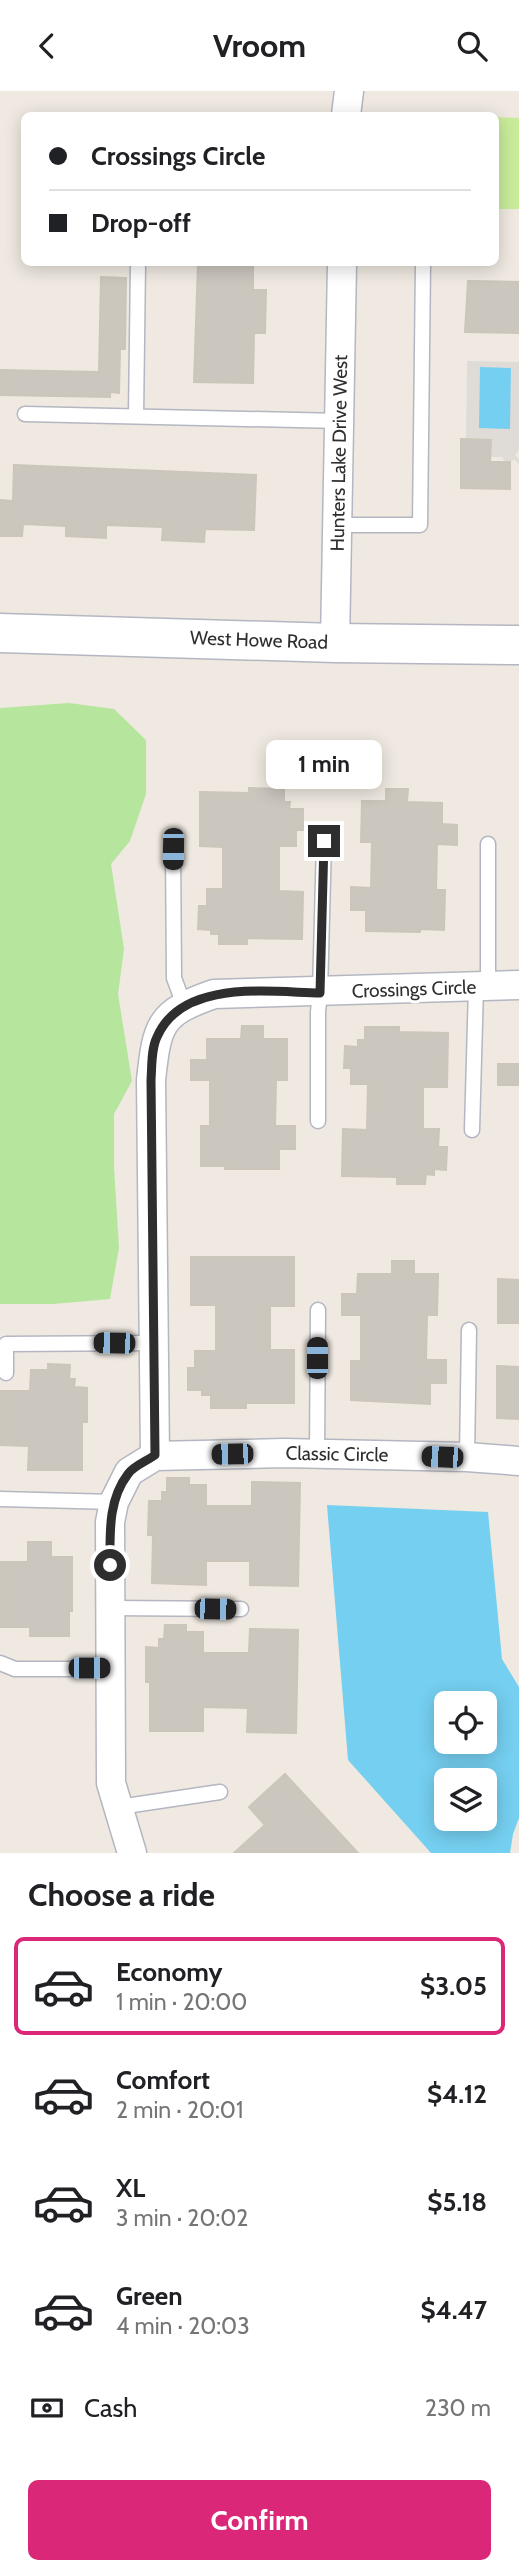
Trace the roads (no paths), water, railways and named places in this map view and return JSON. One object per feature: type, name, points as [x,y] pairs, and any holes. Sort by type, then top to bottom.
[{"type":"main road","name":"West Howe Road","points":[[0,633],[335,643],[519,645]]},
{"type":"street","points":[[346,112],[349,91]]},
{"type":"street","name":"Hunters Lake Drive West","points":[[335,643],[342,266]]},
{"type":"street","name":"Crossings Circle","points":[[155,1455],[151,1080],[155,1039],[167,1019],[184,1005],[214,995],[519,985]]},
{"type":"street","name":"Classic Circle","points":[[155,1455],[317,1454],[467,1457],[519,1461]]},
{"type":"street","points":[[132,1853],[111,1783],[110,1522],[114,1502],[129,1472],[155,1455]]},
{"type":"lane","points":[[136,416],[138,266]]},
{"type":"lane","points":[[338,525],[420,525],[423,266]]},
{"type":"lane","points":[[25,414],[340,421]]},
{"type":"lane","points":[[317,1121],[317,1012],[320,993],[324,841]]},
{"type":"lane","points":[[472,1130],[488,844]]},
{"type":"lane","points":[[173,849],[174,978],[184,1005]]},
{"type":"lane","points":[[317,1310],[317,1454]]},
{"type":"lane","points":[[467,1457],[470,1330]]},
{"type":"lane","points":[[6,1373],[6,1345],[155,1343]]},
{"type":"lane","points":[[0,1499],[114,1502]]},
{"type":"lane","points":[[110,1608],[241,1609]]},
{"type":"lane","points":[[0,1663],[15,1668],[109,1668]]},
{"type":"lane","points":[[118,1807],[220,1792]]},
{"type":"water","points":[[480,367],[511,368],[510,429],[479,428]]},
{"type":"water","points":[[327,1505],[488,1512],[502,1659],[519,1687],[519,1818],[510,1853],[431,1853],[348,1760]]}]
